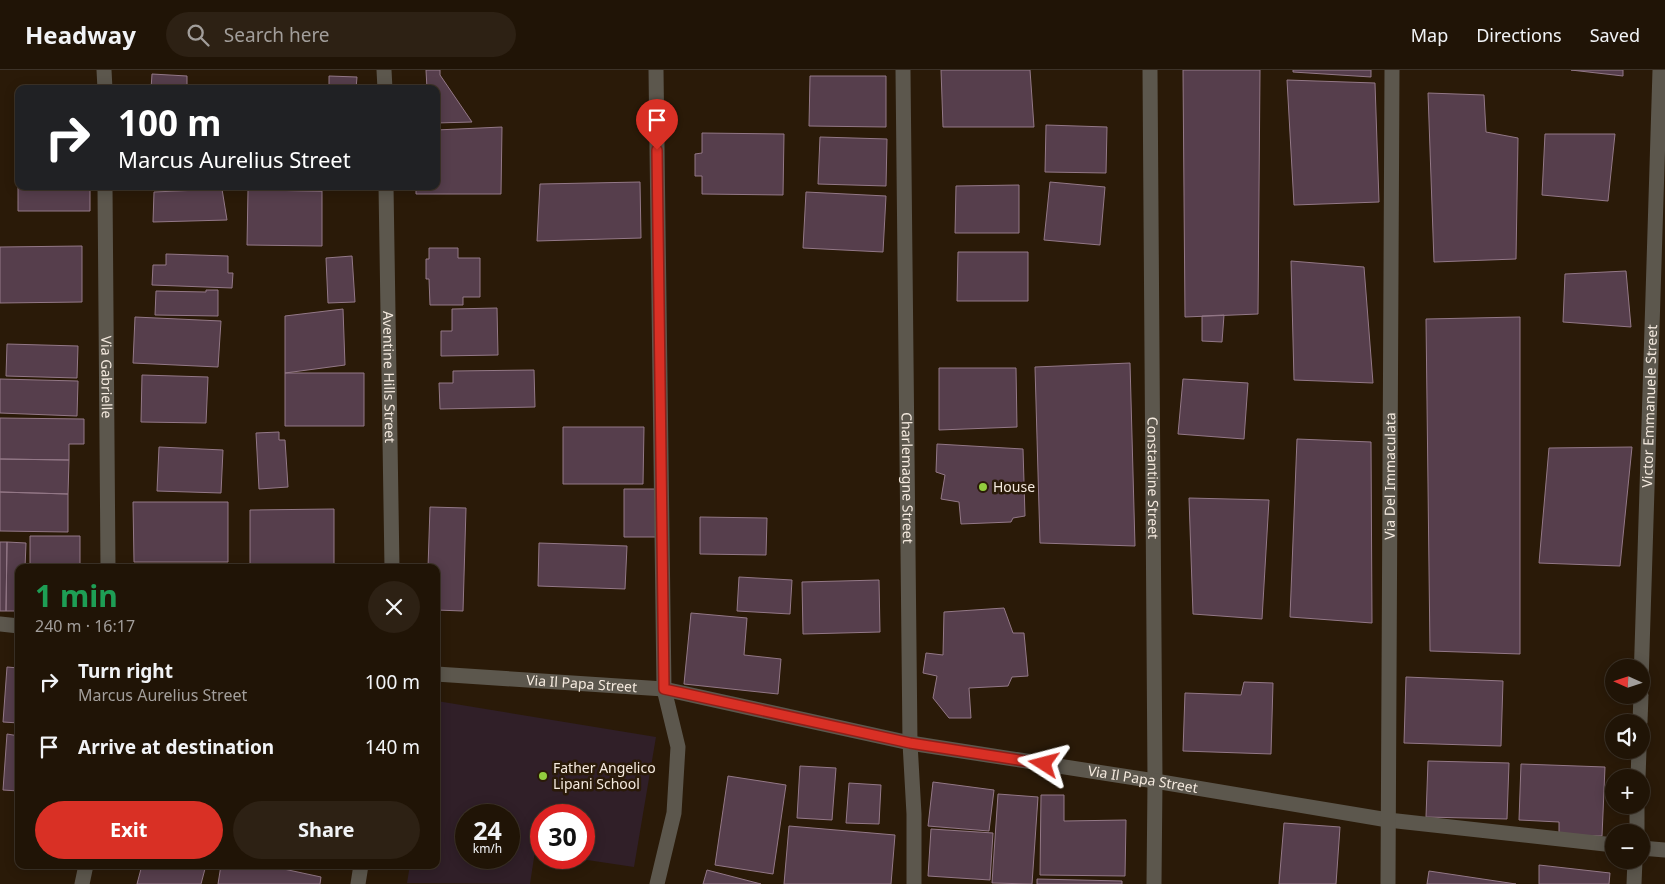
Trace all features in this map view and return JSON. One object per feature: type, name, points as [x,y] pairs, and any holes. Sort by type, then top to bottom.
[{"type":"street","points":[[104,70],[105,85]]},
{"type":"street","points":[[384,70],[384,85]]},
{"type":"street","points":[[656,70],[664,689],[678,747],[674,813],[656,884]]},
{"type":"street","name":"Charlemagne Street","points":[[903,70],[910,743],[914,814],[914,884]]},
{"type":"street","name":"Constantine Street","points":[[1150,70],[1155,781],[1154,884]]},
{"type":"street","name":"Via Del Immaculata","points":[[1388,884],[1392,70]]},
{"type":"street","name":"Victor Emmanuele Street","points":[[1642,659],[1660,70]]},
{"type":"street","name":"Via Gabrielle","points":[[105,190],[108,564]]},
{"type":"street","name":"Aventine Hills Street","points":[[386,190],[392,564]]},
{"type":"street","points":[[0,624],[15,626]]},
{"type":"street","name":"Via Il Papa Street","points":[[440,674],[664,689],[910,743],[1388,820],[1605,844]]},
{"type":"street","points":[[1650,849],[1665,850]]},
{"type":"street","points":[[82,884],[85,869]]},
{"type":"street","points":[[358,884],[360,869]]},
{"type":"street","points":[[1634,884],[1635,869]]},
{"type":"shaded area","name":"Father Angelico Lipani School","points":[[440,701],[656,737],[634,867],[595,861],[595,804],[530,804],[530,869],[532,869],[530,884],[407,883],[409,869],[440,869]]},
{"type":"building","points":[[426,70],[440,70],[440,75],[472,122],[440,123],[440,85],[427,85]]},
{"type":"building","points":[[941,70],[1030,70],[1034,127],[943,127]]},
{"type":"building","points":[[1183,70],[1260,70],[1258,314],[1185,317]]},
{"type":"building","points":[[1293,70],[1371,70],[1371,77],[1293,72]]},
{"type":"building","points":[[1571,70],[1623,70],[1623,76]]},
{"type":"building","points":[[152,74],[187,76],[187,85],[151,85]]},
{"type":"building","points":[[329,76],[357,77],[356,85],[329,85]]},
{"type":"building","points":[[810,76],[886,76],[886,127],[809,126]]},
{"type":"building","points":[[1287,80],[1375,83],[1379,202],[1294,205]]},
{"type":"building","points":[[1428,93],[1484,95],[1486,132],[1518,138],[1516,259],[1434,262]]},
{"type":"building","points":[[1046,125],[1107,127],[1106,173],[1045,172]]},
{"type":"building","points":[[502,127],[501,194],[416,194],[416,190],[440,190],[440,130]]},
{"type":"building","points":[[702,133],[784,134],[783,195],[702,194],[702,176],[695,176],[695,154],[702,153]]},
{"type":"building","points":[[1545,134],[1615,134],[1608,201],[1542,195]]},
{"type":"building","points":[[820,137],[887,139],[886,186],[818,184]]},
{"type":"building","points":[[640,182],[641,238],[537,241],[540,184]]},
{"type":"building","points":[[1050,182],[1105,187],[1100,245],[1044,240]]},
{"type":"building","points":[[1019,185],[1019,233],[955,233],[956,186]]},
{"type":"building","points":[[18,190],[90,190],[90,211],[18,211]]},
{"type":"building","points":[[222,190],[227,220],[153,222],[154,192]]},
{"type":"building","points":[[248,190],[322,190],[322,191]]},
{"type":"building","points":[[248,190],[322,191],[322,246],[247,245]]},
{"type":"building","points":[[806,192],[886,196],[883,252],[803,248]]},
{"type":"building","points":[[82,246],[82,302],[0,303],[0,247]]},
{"type":"building","points":[[429,248],[458,248],[458,258],[480,258],[480,297],[463,297],[463,305],[430,305],[429,279],[426,279],[426,259],[429,259]]},
{"type":"building","points":[[958,252],[1028,252],[1028,301],[957,301]]},
{"type":"building","points":[[166,254],[228,256],[228,273],[233,273],[232,288],[152,285],[153,265],[166,265]]},
{"type":"building","points":[[352,256],[355,302],[328,303],[326,258]]},
{"type":"building","points":[[1291,261],[1364,267],[1373,383],[1294,380]]},
{"type":"building","points":[[1626,271],[1631,327],[1563,322],[1565,274]]},
{"type":"building","points":[[206,290],[218,290],[218,316],[155,315],[156,291],[206,292]]},
{"type":"building","points":[[497,308],[498,355],[441,356],[441,331],[452,331],[452,309]]},
{"type":"building","points":[[343,309],[345,365],[285,373],[285,316]]},
{"type":"building","points":[[1224,315],[1222,342],[1202,341],[1202,316]]},
{"type":"building","points":[[135,317],[221,321],[218,367],[133,363]]},
{"type":"building","points":[[1520,317],[1520,654],[1430,651],[1426,319]]},
{"type":"building","points":[[7,344],[78,346],[77,378],[6,376]]},
{"type":"building","points":[[1130,363],[1135,546],[1040,543],[1035,367]]},
{"type":"building","points":[[939,368],[1016,368],[1017,427],[939,430]]},
{"type":"building","points":[[534,370],[535,407],[440,409],[439,383],[453,383],[453,371]]},
{"type":"building","points":[[285,373],[364,373],[364,426],[285,426]]},
{"type":"building","points":[[142,375],[208,377],[206,423],[141,422]]},
{"type":"building","points":[[0,379],[78,381],[77,416],[0,413]]},
{"type":"building","points":[[1183,379],[1248,383],[1244,439],[1178,434]]},
{"type":"building","points":[[0,418],[84,419],[84,444],[69,444],[69,460],[0,459]]},
{"type":"building","points":[[563,427],[644,427],[643,484],[563,484]]},
{"type":"building","points":[[279,432],[279,440],[285,440],[288,487],[259,489],[256,433]]},
{"type":"building","points":[[1297,439],[1371,442],[1372,623],[1290,617]]},
{"type":"building","name":"House","points":[[937,444],[1023,449],[1025,516],[1013,518],[1011,522],[961,524],[959,502],[941,499],[945,475],[936,472]]},
{"type":"building","points":[[159,447],[223,450],[221,493],[157,491]]},
{"type":"building","points":[[1632,447],[1620,566],[1539,563],[1549,448]]},
{"type":"building","points":[[0,459],[69,460],[68,494],[0,492]]},
{"type":"building","points":[[624,489],[658,489],[659,537],[624,537]]},
{"type":"building","points":[[0,492],[68,494],[68,532],[0,531]]},
{"type":"building","points":[[1189,498],[1269,500],[1262,619],[1193,614]]},
{"type":"building","points":[[133,502],[228,502],[228,562],[134,562]]},
{"type":"building","points":[[430,507],[466,508],[463,611],[440,610],[440,564],[428,564]]},
{"type":"building","points":[[334,509],[334,564],[250,564],[250,510]]},
{"type":"building","points":[[700,517],[767,518],[766,555],[700,554]]},
{"type":"building","points":[[30,536],[80,536],[80,564],[30,564]]},
{"type":"building","points":[[0,542],[7,542],[6,611],[0,611]]},
{"type":"building","points":[[7,542],[26,543],[25,564],[15,564],[15,611],[6,611]]},
{"type":"building","points":[[539,543],[627,546],[625,589],[538,586]]},
{"type":"building","points":[[739,577],[792,580],[790,614],[737,611]]},
{"type":"building","points":[[879,580],[880,632],[803,634],[802,582]]},
{"type":"building","points":[[1004,608],[1013,633],[1024,633],[1028,676],[1012,677],[1008,686],[969,688],[971,718],[949,718],[933,698],[937,676],[923,673],[926,653],[943,655],[944,612]]},
{"type":"building","points":[[691,613],[747,618],[744,655],[781,659],[778,694],[684,684]]},
{"type":"building","points":[[7,667],[15,668],[15,723],[3,722]]},
{"type":"building","points":[[1406,677],[1503,681],[1501,746],[1404,743]]},
{"type":"building","points":[[1244,682],[1273,683],[1271,754],[1183,751],[1185,693],[1241,695]]},
{"type":"building","points":[[7,734],[15,735],[15,791],[3,790]]},
{"type":"building","points":[[1428,761],[1509,763],[1507,819],[1426,817]]},
{"type":"building","points":[[1521,764],[1605,767],[1602,836],[1559,835],[1559,822],[1519,820]]},
{"type":"building","points":[[800,766],[836,768],[832,820],[797,818]]},
{"type":"building","points":[[728,776],[786,785],[773,874],[715,865]]},
{"type":"building","points":[[933,782],[994,790],[989,831],[928,826]]},
{"type":"building","points":[[849,783],[881,785],[879,824],[846,823]]},
{"type":"building","points":[[998,794],[1038,797],[1032,884],[992,883]]},
{"type":"building","points":[[1041,795],[1064,795],[1064,821],[1126,820],[1125,876],[1040,875]]},
{"type":"building","points":[[1284,823],[1340,827],[1336,884],[1279,884]]},
{"type":"building","points":[[789,826],[895,835],[891,884],[784,884]]},
{"type":"building","points":[[931,829],[993,833],[990,880],[928,876]]},
{"type":"building","points":[[1539,865],[1610,873],[1609,884],[1539,884]]},
{"type":"building","points":[[141,869],[205,869],[201,884],[137,884]]},
{"type":"building","points":[[220,869],[284,869],[321,877],[320,884],[218,884]]},
{"type":"building","points":[[707,870],[761,884],[703,884]]},
{"type":"building","points":[[1429,871],[1516,884],[1427,884]]},
{"type":"building","points":[[1037,879],[1122,881],[1122,884],[1037,884]]},
{"type":"place","name":"House","points":[[983,487]]},
{"type":"place","name":"Father Angelico Lipani School","points":[[543,776]]},
{"type":"route","points":[[657,150],[664,689],[910,743],[1044,764]]}]
